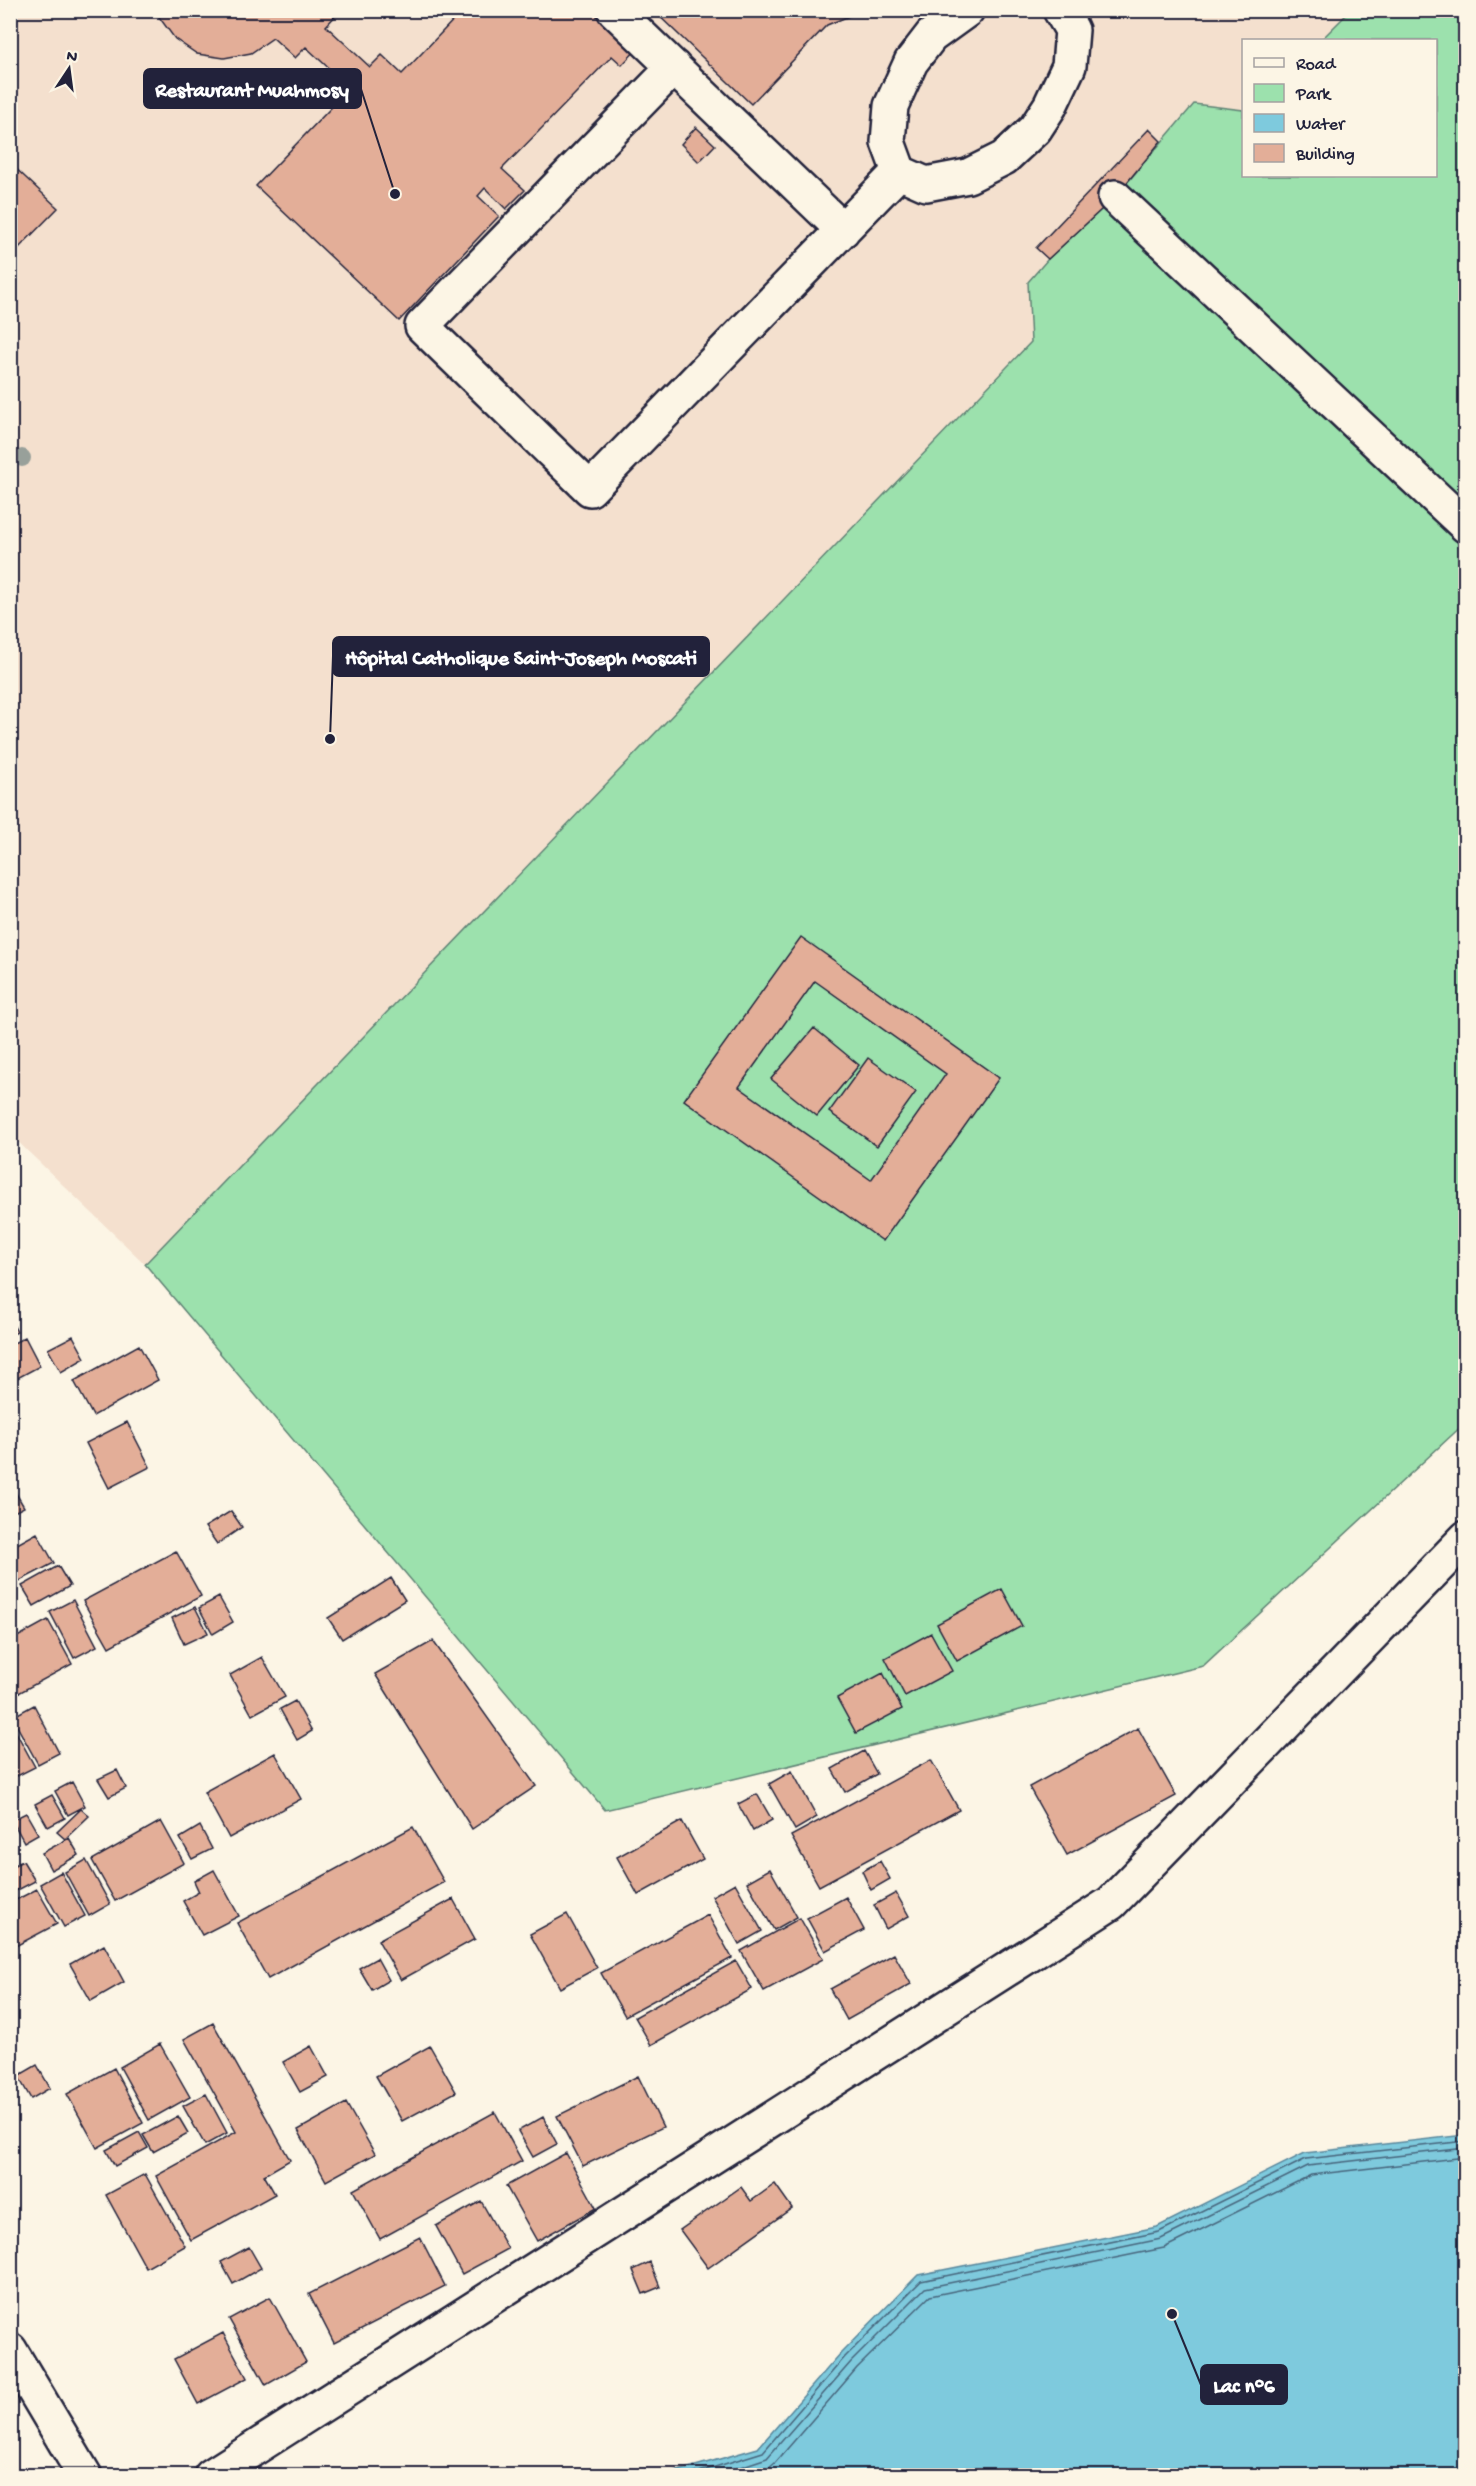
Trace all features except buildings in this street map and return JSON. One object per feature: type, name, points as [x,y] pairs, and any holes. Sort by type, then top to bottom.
[{"type":"street","points":[[614,10],[843,230]]},
{"type":"street","points":[[967,10],[931,36],[911,62],[891,106],[888,142],[899,172],[926,184],[968,176],[1004,158],[1035,129],[1050,106],[1069,66],[1072,30],[1060,10]]},
{"type":"street","points":[[674,67],[422,327],[590,489],[899,172]]},
{"type":"street","points":[[1115,197],[1466,526]]},
{"type":"street","points":[[211,2475],[1111,1903],[1466,1538]]},
{"type":"street","points":[[10,2350],[85,2475]]},
{"type":"shaded area","points":[[10,11],[1350,11],[1322,39],[1242,39],[1242,110],[1194,104],[1115,197],[1048,259],[1028,282],[1031,342],[145,1264],[11,1135]]},
{"type":"green space","points":[[1350,11],[1465,11],[1465,1423],[1203,1666],[605,1810],[145,1264],[1031,342],[1028,282],[1048,259],[1115,197],[1194,104],[1242,110],[1242,177],[1437,177],[1437,39],[1322,39]]},
{"type":"water","points":[[1465,2135],[1465,2475],[664,2475],[758,2448],[841,2353],[918,2275],[1157,2227],[1305,2153]]},
{"type":"place","name":"Restaurant Muahmosy","points":[[395,194]]},
{"type":"place","name":"Hôpital Catholique Saint-Joseph Moscati","points":[[330,739]]},
{"type":"place","name":"Lac n°6","points":[[1172,2314]]}]
